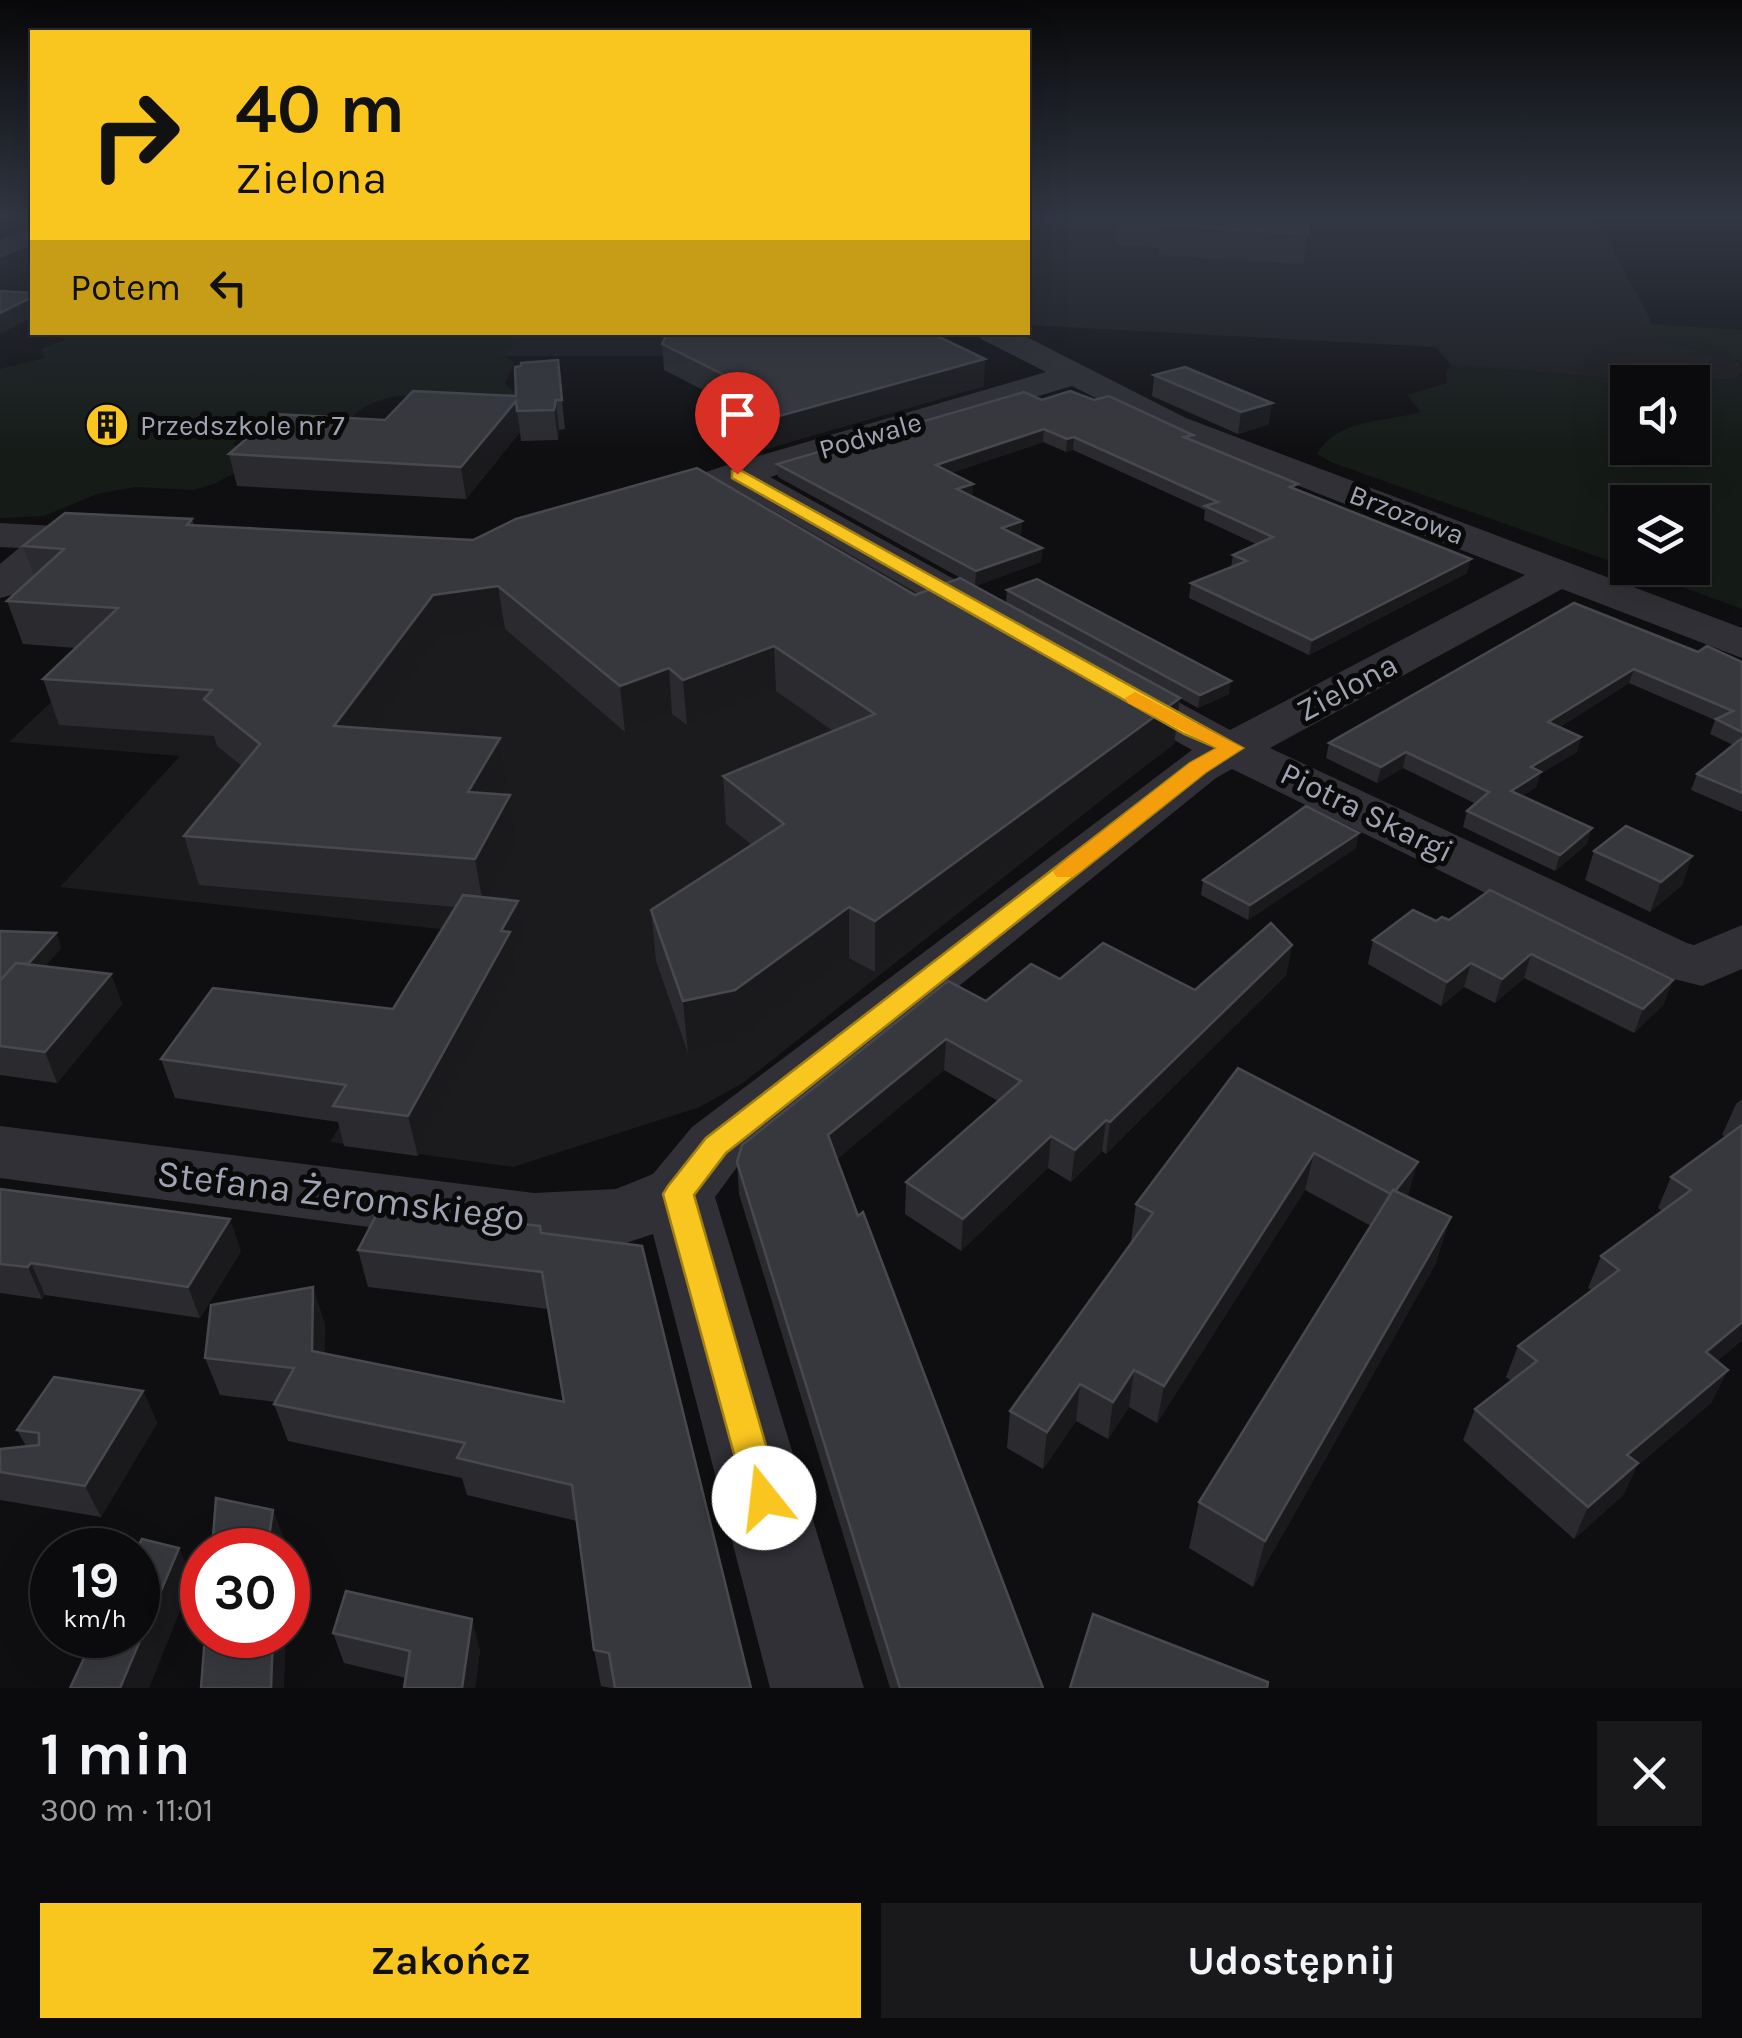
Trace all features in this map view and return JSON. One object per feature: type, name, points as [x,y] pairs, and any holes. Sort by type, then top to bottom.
[{"type":"street","name":"Brzozowa","points":[[998,335],[1174,425],[1742,644]]},
{"type":"street","name":"Podwale","points":[[685,490],[1076,374]]},
{"type":"street","name":"Piotra Skargi","points":[[737,474],[1191,730],[1670,959],[1702,966],[1742,944]]},
{"type":"street","points":[[0,535],[156,544]]},
{"type":"street","points":[[0,585],[57,538]]},
{"type":"street","name":"Zielona","points":[[678,1194],[716,1145],[1198,768],[1562,572]]},
{"type":"street","name":"Stefana Żeromskiego","points":[[0,1152],[534,1220],[623,1216],[678,1194]]},
{"type":"street","points":[[678,1194],[817,1688]]},
{"type":"shaded area","points":[[1030,295],[1637,295],[1651,324],[1643,329],[1666,342],[1739,362],[1742,372],[1737,379],[1710,380],[1710,365],[1610,365],[1610,378],[1451,365],[1435,347],[1030,325]]},
{"type":"shaded area","points":[[1651,324],[1742,330],[1742,367],[1739,362],[1666,342],[1642,330]]},
{"type":"shaded area","points":[[59,335],[509,335],[513,343],[501,353],[514,363],[505,384],[516,393],[497,407],[422,396],[385,399],[353,416],[355,425],[240,437],[233,444],[246,450],[248,466],[214,484],[193,490],[135,487],[97,494],[44,516],[0,518],[0,369],[45,358],[41,349],[65,340]]},
{"type":"shaded area","points":[[463,335],[908,335],[665,356],[478,356]]},
{"type":"shaded area","points":[[1451,365],[1610,378],[1610,465],[1710,465],[1710,380],[1737,379],[1742,372],[1742,609],[1676,585],[1710,585],[1710,485],[1610,485],[1610,561],[1317,454],[1326,442],[1350,428],[1421,412],[1407,395],[1447,383],[1446,373]]},
{"type":"shaded area","points":[[733,483],[1175,742],[743,1083],[700,1107],[513,1167],[330,1142],[458,931],[60,887],[180,756],[9,742],[167,592],[428,572]]},
{"type":"building","points":[[0,295],[30,295],[30,298],[0,313]]},
{"type":"building","points":[[666,335],[935,335],[985,359],[736,428],[714,416],[775,400],[662,344]]},
{"type":"building","points":[[558,360],[562,400],[556,400],[554,410],[517,411],[516,401],[461,467],[229,454],[275,414],[385,420],[413,391],[516,396],[515,367]]},
{"type":"building","points":[[1185,367],[1272,403],[1241,412],[1154,375]]},
{"type":"building","points":[[1070,391],[1094,400],[1109,396],[1193,435],[1184,437],[1298,484],[1290,487],[1471,559],[1312,640],[1191,583],[1247,561],[1233,555],[1273,537],[1205,506],[1218,502],[1074,437],[1067,439],[1044,429],[936,465],[973,484],[957,489],[1022,521],[1002,528],[1042,548],[976,571],[777,464],[1024,392],[1042,400]]},
{"type":"building","points":[[697,468],[915,595],[960,578],[1180,698],[875,921],[849,907],[735,990],[683,1001],[651,910],[784,824],[723,776],[875,714],[774,646],[683,680],[669,668],[620,686],[498,586],[433,595],[334,726],[500,738],[468,792],[510,795],[475,859],[184,836],[260,744],[204,699],[212,690],[43,679],[118,608],[7,601],[64,549],[23,546],[65,513],[192,519],[187,525],[473,540],[516,519]]},
{"type":"building","points":[[1037,579],[1231,681],[1200,695],[1007,590]]},
{"type":"building","points":[[1574,603],[1698,652],[1707,646],[1742,662],[1742,732],[1716,719],[1733,711],[1634,669],[1548,722],[1581,737],[1531,767],[1541,772],[1511,791],[1592,828],[1560,855],[1467,811],[1489,792],[1406,752],[1381,767],[1329,743]]},
{"type":"building","points":[[1742,738],[1742,793],[1697,774]]},
{"type":"building","points":[[1306,806],[1359,833],[1250,905],[1203,880]]},
{"type":"building","points":[[1626,826],[1692,856],[1661,882],[1594,851]]},
{"type":"building","points":[[1490,890],[1673,980],[1643,1009],[1531,954],[1502,979],[1471,963],[1447,982],[1373,940],[1413,910],[1436,921],[1442,917],[1449,920]]},
{"type":"building","points":[[463,895],[518,901],[501,931],[510,932],[408,1116],[333,1106],[346,1085],[161,1059],[213,988],[393,1009]]},
{"type":"building","points":[[1271,923],[1292,945],[1110,1122],[1106,1120],[1075,1150],[1051,1136],[963,1219],[906,1182],[1021,1081],[946,1039],[828,1135],[858,1216],[863,1212],[1043,1688],[900,1688],[737,1162],[742,1145],[948,981],[986,1001],[1031,964],[1060,979],[1103,943],[1195,990]]},
{"type":"building","points":[[0,931],[56,933],[28,964],[16,963],[0,981]]},
{"type":"building","points":[[16,963],[111,974],[45,1052],[0,1046],[0,981]]},
{"type":"building","points":[[1238,1068],[1418,1162],[1391,1194],[1314,1153],[1164,1386],[1134,1370],[1113,1402],[1080,1384],[1047,1432],[1010,1411],[1153,1213],[1136,1204]]},
{"type":"building","points":[[1742,1125],[1742,1322],[1706,1352],[1728,1370],[1627,1455],[1638,1463],[1588,1507],[1475,1409],[1537,1361],[1518,1346],[1619,1270],[1601,1256],[1691,1190],[1671,1177]]},
{"type":"building","points":[[0,1189],[230,1219],[188,1287],[31,1263],[28,1267],[0,1264]]},
{"type":"building","points":[[1393,1190],[1451,1217],[1265,1541],[1199,1502]]},
{"type":"building","points":[[380,1208],[540,1226],[541,1233],[642,1246],[751,1688],[615,1688],[609,1653],[594,1650],[572,1485],[457,1458],[465,1443],[274,1404],[294,1368],[205,1358],[211,1305],[313,1287],[312,1351],[564,1402],[542,1272],[358,1250]]},
{"type":"building","points":[[54,1377],[143,1391],[85,1486],[0,1472],[0,1449],[39,1445],[39,1433],[17,1430]]},
{"type":"building","points":[[216,1498],[273,1510],[270,1528],[214,1528]]},
{"type":"building","points":[[160,1543],[179,1548],[160,1593]]},
{"type":"building","points":[[346,1591],[472,1619],[462,1688],[404,1688],[410,1651],[333,1633]]},
{"type":"building","points":[[1093,1614],[1268,1682],[1267,1688],[1070,1688]]},
{"type":"building","points":[[84,1658],[133,1658],[120,1688],[70,1688]]},
{"type":"building","points":[[203,1658],[272,1658],[271,1688],[201,1688]]},
{"type":"slow traffic","points":[[1065,872],[1198,768],[1233,748],[1191,730],[1135,698]]},
{"type":"place","name":"Przedszkole nr 7","points":[[107,425]]},
{"type":"route","points":[[737,474],[1191,730],[1233,748],[1198,768],[716,1145],[678,1194],[764,1498]]}]
